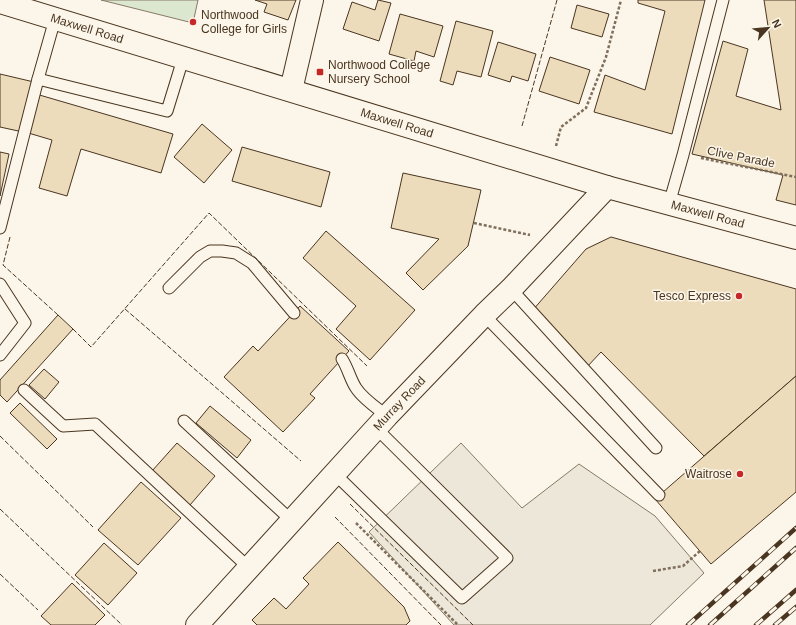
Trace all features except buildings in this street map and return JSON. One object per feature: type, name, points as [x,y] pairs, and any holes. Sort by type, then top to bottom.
[{"type":"street","points":[[291,90],[312,0]]},
{"type":"street","name":"Maxwell Road","points":[[0,2],[549,170],[796,238]]},
{"type":"street","name":"Murray Road","points":[[197,625],[382,422],[607,187]]},
{"type":"lane","points":[[668,204],[683,155],[724,0]]},
{"type":"lane","points":[[0,228],[54,19]]},
{"type":"lane","points":[[38,79],[167,111],[183,59]]},
{"type":"lane","points":[[169,288],[200,257],[210,251],[236,253],[252,263],[294,312]]},
{"type":"lane","points":[[0,284],[24,323],[0,355]]},
{"type":"lane","points":[[511,289],[656,448]]},
{"type":"lane","points":[[484,314],[659,495]]},
{"type":"lane","points":[[335,474],[462,598],[507,558],[436,486],[382,422],[356,389],[347,366],[342,359]]},
{"type":"lane","points":[[24,390],[63,426],[95,424],[248,568]]},
{"type":"lane","points":[[184,421],[292,521]]},
{"type":"path","points":[[549,170],[561,127],[586,108],[606,57],[621,0]]},
{"type":"path","name":"Clive Parade","points":[[683,155],[796,177]]},
{"type":"path","points":[[474,223],[556,240]]},
{"type":"path","points":[[653,571],[683,566],[700,551]]},
{"type":"path","points":[[390,557],[458,625]]},
{"type":"green space","points":[[101,0],[198,0],[193,23]]},
{"type":"shaded area","points":[[461,443],[522,508],[579,464],[655,516],[704,573],[650,625],[454,625],[369,532]]},
{"type":"railway","points":[[688,625],[796,528]]},
{"type":"railway","points":[[710,625],[796,548]]},
{"type":"railway","points":[[756,625],[796,590]]},
{"type":"railway","points":[[775,625],[796,607]]},
{"type":"fence","points":[[522,126],[557,0]]},
{"type":"fence","points":[[73,329],[91,347],[209,213],[367,366]]},
{"type":"fence","points":[[10,237],[3,265],[58,315]]},
{"type":"fence","points":[[125,309],[301,461]]},
{"type":"fence","points":[[0,436],[93,527]]},
{"type":"fence","points":[[350,504],[473,625]]},
{"type":"fence","points":[[0,509],[122,625]]},
{"type":"fence","points":[[335,517],[441,625]]},
{"type":"fence","points":[[0,574],[38,610]]},
{"type":"place","name":"Northwood College for Girls","points":[[193,22]]},
{"type":"place","name":"Northwood College Nursery School","points":[[320,72]]},
{"type":"place","name":"Tesco Express","points":[[739,296]]},
{"type":"place","name":"Waitrose","points":[[740,474]]}]
